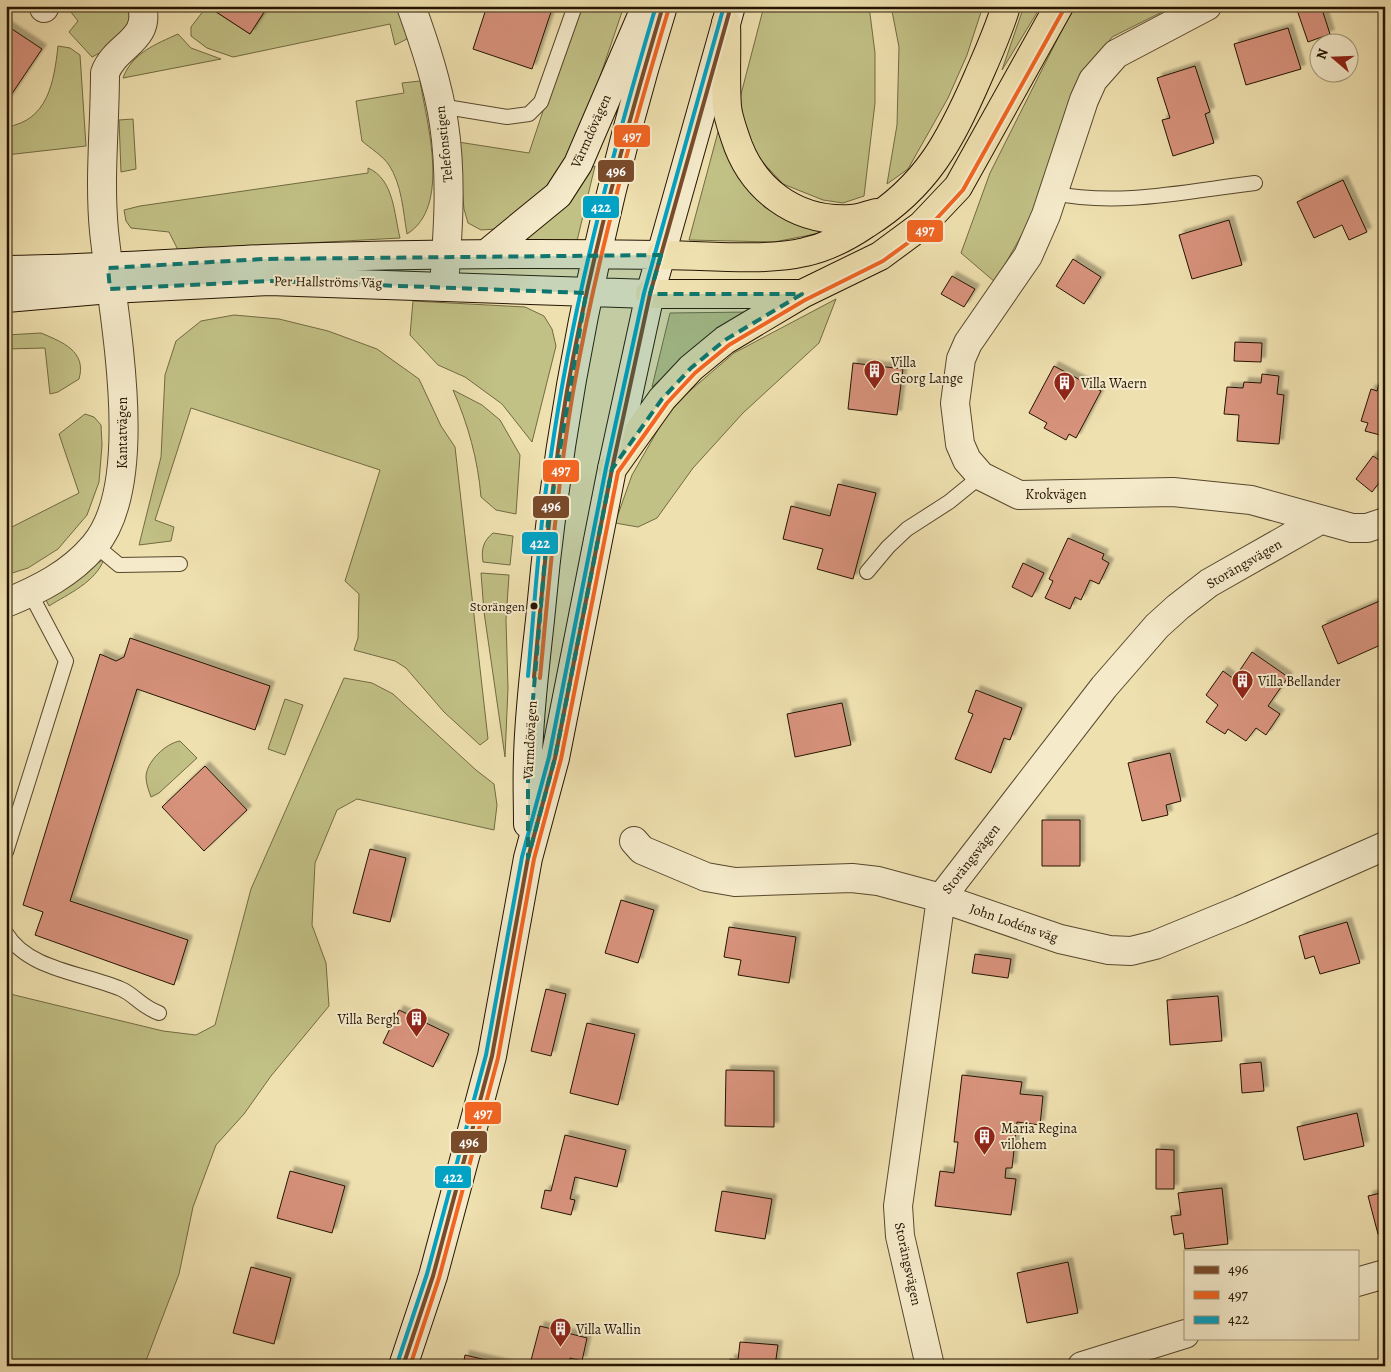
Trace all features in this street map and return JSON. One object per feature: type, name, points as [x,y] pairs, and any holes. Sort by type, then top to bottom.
[{"type":"highway","points":[[661,255],[760,256],[804,253],[840,241],[888,211],[914,187],[939,155],[964,108],[1006,6]]},
{"type":"highway","points":[[612,468],[662,399],[691,368],[726,340],[802,294],[880,256],[922,225],[958,187],[1059,6]]},
{"type":"highway","points":[[728,15],[727,109],[741,157],[753,177],[770,193],[794,208],[822,217],[851,219],[888,211]]},
{"type":"highway","points":[[650,294],[802,294]]},
{"type":"main road","points":[[109,279],[104,228],[106,73],[114,58],[143,27],[145,17],[142,6]]},
{"type":"main road","name":"Telefonstigen","points":[[411,6],[428,52],[444,125],[449,192],[444,286]]},
{"type":"main road","name":"Värmdövägen","points":[[486,254],[558,195],[578,164],[646,6]]},
{"type":"main road","name":"Värmdövägen","points":[[528,858],[528,758],[548,522],[563,421],[595,254],[643,69],[663,6]]},
{"type":"main road","name":"Krokvägen","points":[[1207,6],[1116,54],[1104,65],[1093,80],[1084,100],[1054,193],[1028,256],[968,343],[962,359],[955,403],[960,444],[966,460],[981,476],[1019,495],[1173,492],[1251,500],[1352,528],[1367,528],[1385,522]]},
{"type":"main road","name":"Värmdövägen","points":[[403,1366],[433,1276],[492,1056],[528,858],[555,758],[612,468],[650,294],[728,15]]},
{"type":"main road","name":"Per Hallströms Väg","points":[[6,298],[109,279],[264,259],[486,254],[661,255]]},
{"type":"main road","name":"Per Hallströms Väg","points":[[6,270],[109,279],[269,281],[444,286],[586,294],[650,294]]},
{"type":"main road","name":"Kantatvägen","points":[[18,598],[53,582],[95,545],[114,504],[122,476],[120,357],[109,279]]},
{"type":"main road","name":"Storängsvägen","points":[[930,1366],[900,1236],[898,1206],[940,898],[1104,687],[1157,626],[1178,606],[1209,583],[1320,520]]},
{"type":"main road","name":"John Lodéns väg","points":[[634,841],[642,850],[706,877],[734,882],[852,878],[878,881],[940,898],[1060,939],[1102,949],[1131,951],[1155,945],[1240,910],[1385,846]]},
{"type":"main road","points":[[1358,1282],[1385,1274]]},
{"type":"main road","points":[[1082,1366],[1184,1334]]},
{"type":"lane","points":[[440,106],[507,117],[528,114],[540,102],[575,6]]},
{"type":"lane","points":[[1054,193],[1089,200],[1114,200],[1254,183]]},
{"type":"lane","points":[[867,572],[888,547],[907,529],[949,502],[981,476]]},
{"type":"lane","points":[[95,545],[119,565],[180,564]]},
{"type":"lane","points":[[6,852],[66,661],[18,598]]},
{"type":"lane","points":[[6,933],[13,944],[28,956],[123,990],[146,1008],[159,1013]]},
{"type":"highlighted area","points":[[661,255],[650,294],[802,294],[725,340],[691,368],[662,399],[612,469],[555,758],[528,858],[528,758],[548,522],[586,293],[269,281],[110,289],[108,268],[264,259]]},
{"type":"shaded area","points":[[66,6],[127,6],[130,27],[107,49],[92,57],[69,32],[78,21]]},
{"type":"shaded area","points":[[207,6],[250,34],[268,6],[395,6],[407,32],[407,39],[395,45],[390,24],[233,57],[207,48],[191,36],[191,27]]},
{"type":"shaded area","points":[[578,6],[624,6],[587,115],[564,168],[552,186],[496,229],[481,230],[468,223],[464,209],[458,142],[529,153]]},
{"type":"shaded area","points":[[764,6],[869,6],[875,53],[875,103],[864,196],[843,203],[823,200],[783,184],[756,155],[744,127],[740,98]]},
{"type":"shaded area","points":[[891,6],[983,6],[967,55],[948,98],[908,169],[887,184],[897,125],[899,47]]},
{"type":"shaded area","points":[[1024,6],[1041,6],[1002,70]]},
{"type":"shaded area","points":[[1077,6],[1174,6],[1112,37],[1075,88],[1033,215],[995,282],[961,253],[990,173],[1068,18]]},
{"type":"shaded area","points":[[178,34],[191,48],[221,59],[123,78],[132,62],[146,50]]},
{"type":"shaded area","points":[[58,46],[70,48],[80,55],[86,146],[6,155],[6,127],[31,117],[40,108],[51,86]]},
{"type":"shaded area","points":[[420,81],[431,141],[432,185],[429,205],[420,221],[407,234],[397,181],[389,165],[362,141],[356,101],[404,93],[402,83]]},
{"type":"shaded area","points":[[133,119],[136,169],[121,172],[119,120]]},
{"type":"shaded area","points":[[718,132],[739,179],[773,209],[821,233],[774,242],[689,240]]},
{"type":"shaded area","points":[[595,166],[576,245],[517,243],[590,168]]},
{"type":"shaded area","points":[[368,168],[377,173],[388,189],[392,198],[400,238],[178,250],[169,232],[131,228],[126,221],[124,210],[140,206],[368,173]]},
{"type":"shaded area","points":[[836,299],[819,343],[743,413],[693,468],[657,518],[638,527],[615,523],[632,475],[671,407],[734,353]]},
{"type":"shaded area","points":[[413,301],[525,307],[544,316],[552,329],[556,346],[532,442],[502,404],[465,377],[438,365],[410,335]]},
{"type":"shaded area","points":[[750,312],[684,359],[652,387],[670,313]]},
{"type":"shaded area","points":[[234,315],[279,319],[328,331],[377,349],[419,379],[441,426],[455,447],[488,739],[480,745],[444,712],[406,668],[395,661],[354,650],[358,638],[359,594],[345,581],[380,470],[191,408],[155,520],[174,527],[171,541],[139,545],[161,457],[165,375],[176,341],[201,321]]},
{"type":"shaded area","points":[[41,333],[71,349],[79,361],[81,369],[79,379],[58,392],[50,394],[45,348],[6,349],[6,335]]},
{"type":"shaded area","points":[[453,390],[482,405],[500,420],[520,455],[516,514],[496,510],[481,497],[472,442]]},
{"type":"shaded area","points":[[85,414],[94,417],[101,425],[102,445],[99,482],[87,515],[58,549],[28,568],[6,575],[6,530],[79,493],[59,434]]},
{"type":"shaded area","points":[[493,533],[513,536],[510,565],[483,562],[484,546],[487,539]]},
{"type":"shaded area","points":[[104,559],[95,574],[88,581],[49,606],[46,600],[51,594]]},
{"type":"shaded area","points":[[481,573],[509,575],[506,620],[508,688],[505,757],[484,612]]},
{"type":"shaded area","points":[[344,678],[372,683],[393,694],[476,770],[494,784],[497,805],[494,830],[357,799],[337,810],[315,863],[312,925],[326,963],[329,1006],[271,1076],[244,1114],[216,1145],[193,1207],[179,1274],[144,1366],[6,1366],[6,993],[163,1031],[196,1035],[215,1025],[251,889]]},
{"type":"shaded area","points":[[285,699],[303,705],[285,755],[268,749]]},
{"type":"shaded area","points":[[180,741],[197,758],[159,793],[151,797],[146,780],[149,765],[163,749]]},
{"type":"building","points":[[207,6],[268,6],[250,34]]},
{"type":"building","points":[[487,6],[553,6],[532,69],[473,49]]},
{"type":"building","points":[[1321,6],[1329,32],[1308,32],[1308,42],[1296,7]]},
{"type":"building","points":[[6,25],[42,49],[7,101],[6,101]]},
{"type":"building","points":[[1288,28],[1301,69],[1246,85],[1234,44]]},
{"type":"building","points":[[1195,66],[1210,112],[1205,114],[1214,143],[1173,156],[1162,120],[1170,118],[1157,78]]},
{"type":"building","points":[[1343,180],[1367,232],[1349,240],[1342,225],[1314,238],[1297,202]]},
{"type":"building","points":[[1229,220],[1242,265],[1192,279],[1179,235]]},
{"type":"building","points":[[1073,259],[1101,277],[1084,304],[1056,286]]},
{"type":"building","points":[[952,276],[975,289],[964,307],[941,294]]},
{"type":"building","points":[[1235,342],[1262,343],[1261,362],[1234,361]]},
{"type":"building","name":"Villa Georg Lange","points":[[853,363],[903,369],[897,415],[848,409]]},
{"type":"building","name":"Villa Waern","points":[[1054,366],[1101,391],[1076,438],[1069,434],[1066,440],[1044,428],[1047,423],[1029,413]]},
{"type":"building","points":[[1383,371],[1385,371],[1385,427],[1383,427],[1380,435],[1365,431],[1368,423],[1361,421],[1371,389],[1377,391]]},
{"type":"building","points":[[1262,374],[1279,376],[1277,394],[1284,395],[1279,444],[1237,441],[1239,415],[1224,414],[1227,387],[1243,388],[1244,382],[1261,383]]},
{"type":"building","points":[[1373,456],[1385,464],[1385,475],[1372,492],[1356,479]]},
{"type":"building","points":[[838,484],[876,493],[853,579],[817,569],[823,549],[783,539],[791,506],[830,516]]},
{"type":"building","points":[[1068,538],[1104,554],[1102,559],[1109,563],[1099,584],[1090,580],[1081,600],[1075,597],[1070,609],[1045,598],[1053,581],[1049,579]]},
{"type":"building","points":[[1023,563],[1044,573],[1032,597],[1012,587]]},
{"type":"building","points":[[1382,600],[1385,606],[1385,643],[1338,664],[1322,626]]},
{"type":"building","points":[[130,638],[270,686],[255,730],[137,689],[70,901],[188,940],[174,985],[35,935],[43,912],[23,905],[100,654],[116,661],[124,657]]},
{"type":"building","name":"Villa Bellander","points":[[1252,652],[1288,677],[1268,706],[1280,714],[1266,735],[1256,728],[1246,741],[1228,729],[1225,734],[1206,722],[1218,705],[1206,695],[1223,671],[1234,679]]},
{"type":"building","points":[[976,690],[1022,708],[1010,740],[1004,738],[991,773],[955,759],[973,714],[968,712]]},
{"type":"building","points":[[842,703],[851,745],[795,757],[787,714]]},
{"type":"building","points":[[1170,753],[1181,801],[1166,805],[1168,815],[1142,821],[1128,763]]},
{"type":"building","points":[[205,766],[247,810],[204,851],[162,807]]},
{"type":"building","points":[[1042,820],[1080,820],[1080,866],[1042,866]]},
{"type":"building","points":[[370,849],[406,858],[390,922],[353,913]]},
{"type":"building","points":[[621,900],[654,910],[638,963],[605,953]]},
{"type":"building","points":[[1347,922],[1360,963],[1320,974],[1314,956],[1305,959],[1299,936]]},
{"type":"building","points":[[729,927],[796,937],[789,983],[738,975],[741,960],[724,957]]},
{"type":"building","points":[[975,954],[1011,959],[1008,978],[972,973]]},
{"type":"building","points":[[546,989],[566,994],[551,1056],[531,1051]]},
{"type":"building","points":[[1218,996],[1222,1041],[1170,1045],[1167,1000]]},
{"type":"building","name":"Villa Bergh","points":[[399,1010],[449,1034],[433,1067],[383,1043]]},
{"type":"building","points":[[587,1023],[635,1034],[618,1105],[570,1093]]},
{"type":"building","points":[[1261,1062],[1264,1091],[1242,1093],[1240,1064]]},
{"type":"building","points":[[726,1070],[774,1071],[774,1127],[725,1126]]},
{"type":"building","name":"Maria Regina vilohem","points":[[962,1075],[1022,1082],[1020,1094],[1043,1096],[1040,1125],[1017,1122],[1012,1168],[1006,1168],[1005,1178],[1016,1179],[1011,1215],[935,1206],[940,1171],[954,1173],[958,1142],[954,1142]]},
{"type":"building","points":[[1357,1113],[1364,1146],[1304,1160],[1297,1127]]},
{"type":"building","points":[[565,1135],[626,1150],[617,1187],[575,1177],[570,1199],[575,1200],[571,1215],[541,1208],[545,1190],[551,1191]]},
{"type":"building","points":[[1156,1149],[1174,1150],[1174,1189],[1156,1189]]},
{"type":"building","points":[[290,1171],[345,1186],[332,1233],[277,1218]]},
{"type":"building","points":[[1222,1188],[1228,1244],[1185,1249],[1183,1233],[1174,1235],[1171,1216],[1181,1215],[1178,1193]]},
{"type":"building","points":[[722,1191],[772,1199],[765,1239],[715,1231]]},
{"type":"building","points":[[1385,1192],[1385,1232],[1378,1234],[1368,1196]]},
{"type":"building","points":[[1068,1262],[1078,1313],[1027,1323],[1017,1273]]},
{"type":"building","points":[[251,1267],[291,1278],[274,1344],[233,1333]]},
{"type":"building","name":"Villa Wallin","points":[[540,1326],[587,1338],[582,1361],[570,1358],[568,1366],[530,1364]]},
{"type":"building","points":[[740,1342],[778,1345],[775,1366],[730,1366],[730,1359],[738,1360]]},
{"type":"building","points":[[465,1355],[508,1365],[463,1366]]},
{"type":"transit line","name":"422","points":[[528,676],[543,510],[570,341],[609,173],[656,6]]},
{"type":"transit line","name":"496","points":[[534,677],[556,462],[576,342],[609,197],[663,6]]},
{"type":"transit line","name":"422","points":[[397,1364],[427,1274],[486,1055],[522,857],[549,757],[606,468],[644,293],[724,6]]},
{"type":"transit line","name":"496","points":[[403,1366],[433,1276],[492,1056],[528,858],[555,758],[612,469],[650,294],[731,6]]},
{"type":"transit line","name":"497","points":[[540,678],[562,463],[582,343],[615,198],[669,8]]},
{"type":"transit line","name":"497","points":[[410,1366],[439,1278],[498,1058],[534,859],[561,759],[618,472],[667,403],[695,373],[729,345],[805,300],[883,261],[927,229],[963,190],[1064,9]]},
{"type":"place","name":"Villa Georg Lange","points":[[875,389]]},
{"type":"place","name":"Villa Waern","points":[[1065,402]]},
{"type":"place","name":"Storängen","points":[[534,606]]},
{"type":"place","name":"Villa Bellander","points":[[1242,700]]},
{"type":"place","name":"Villa Bergh","points":[[416,1038]]},
{"type":"place","name":"Maria Regina vilohem","points":[[985,1155]]},
{"type":"place","name":"Villa Wallin","points":[[560,1348]]}]
